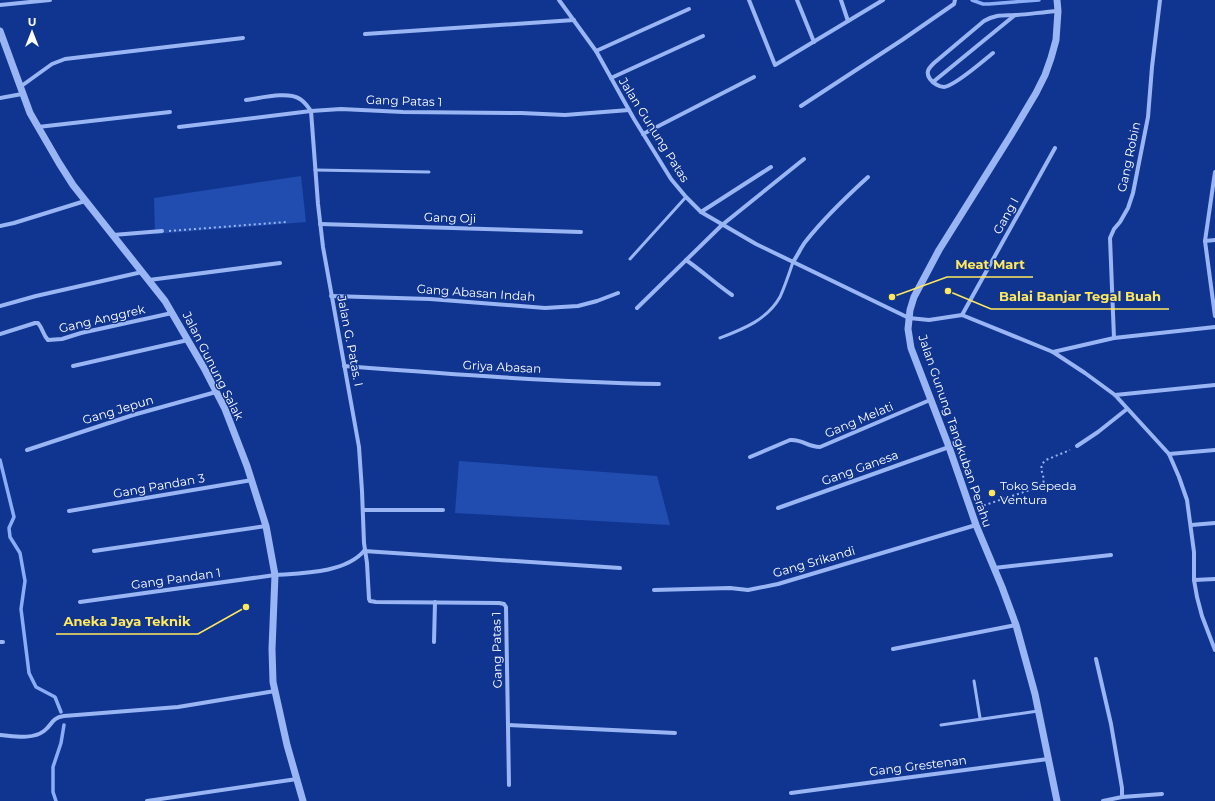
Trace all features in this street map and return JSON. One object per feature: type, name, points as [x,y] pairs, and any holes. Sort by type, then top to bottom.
[{"type":"street","points":[[0,5],[50,0]]},
{"type":"street","name":"Jalan Gunung Patas","points":[[559,0],[596,51],[643,134],[671,179],[686,198],[701,212],[756,244],[909,318]]},
{"type":"street","points":[[749,0],[776,65],[883,0]]},
{"type":"street","points":[[797,0],[814,42]]},
{"type":"street","points":[[841,0],[848,21]]},
{"type":"street","name":"Gang Robin","points":[[1114,338],[1110,238],[1114,229],[1128,208],[1133,193],[1148,117],[1160,0]]},
{"type":"street","points":[[801,106],[902,40],[954,2]]},
{"type":"street","points":[[993,53],[948,86],[943,87],[933,82],[927,72],[934,63],[984,21],[991,17],[1015,15],[1057,6]]},
{"type":"street","name":"Jalan Gunung Tangkuban Perahu","points":[[1057,6],[1056,40],[1045,75],[1011,135],[939,250],[914,297],[910,310],[908,329],[911,348],[949,447],[970,510],[1016,625],[1030,675],[1057,801]]},
{"type":"street","points":[[596,51],[689,9]]},
{"type":"street","points":[[933,82],[1015,15]]},
{"type":"street","points":[[365,34],[574,20]]},
{"type":"street","name":"Jalan Gunung Salak","points":[[0,31],[30,113],[69,180],[173,312],[225,409],[252,480],[266,526],[275,575],[272,649],[272,668],[275,691],[287,745],[303,801]]},
{"type":"street","points":[[611,78],[704,36]]},
{"type":"street","points":[[0,98],[21,91],[52,64],[65,59],[243,38]]},
{"type":"street","points":[[643,134],[754,77]]},
{"type":"street","points":[[246,100],[290,96],[299,98],[311,111]]},
{"type":"street","name":"Gang Patas 1","points":[[179,127],[311,111],[354,109],[403,112],[565,115],[629,110]]},
{"type":"street","name":"Jalan G. Patas. I","points":[[311,111],[320,224],[331,296],[359,447],[364,551]]},
{"type":"street","points":[[38,127],[170,112]]},
{"type":"street","name":"Gang I","points":[[962,315],[1055,148]]},
{"type":"street","points":[[637,308],[722,225],[804,159]]},
{"type":"street","points":[[701,212],[771,167]]},
{"type":"street","points":[[1215,172],[1205,241],[1215,316]]},
{"type":"street","points":[[793,262],[805,242],[823,221],[868,177]]},
{"type":"street","points":[[0,226],[86,201]]},
{"type":"street","name":"Gang Oji","points":[[320,224],[581,232]]},
{"type":"street","points":[[113,235],[162,231]]},
{"type":"street","points":[[1205,241],[1215,240]]},
{"type":"street","points":[[686,260],[732,295]]},
{"type":"street","points":[[149,280],[280,263]]},
{"type":"street","points":[[0,306],[36,296],[142,272]]},
{"type":"street","name":"Gang Abasan Indah","points":[[331,296],[430,299],[545,308],[578,306],[618,293]]},
{"type":"street","name":"Gang Anggrek","points":[[0,334],[38,323],[44,336],[48,340],[58,340],[173,312]]},
{"type":"street","points":[[909,318],[929,320],[962,315],[1053,352],[1115,395],[1169,454],[1179,477],[1187,500],[1191,525],[1194,552],[1194,580],[1197,597],[1202,616],[1213,639],[1215,650]]},
{"type":"street","points":[[1053,352],[1114,338],[1215,326]]},
{"type":"street","points":[[73,366],[188,340]]},
{"type":"street","name":"Griya Abasan","points":[[344,366],[480,377],[594,383],[659,384]]},
{"type":"street","points":[[1115,395],[1215,385]]},
{"type":"street","name":"Gang Jepun","points":[[27,450],[133,415],[216,392]]},
{"type":"street","name":"Gang Melati","points":[[750,457],[790,440],[804,442],[809,446],[820,447],[930,400]]},
{"type":"street","points":[[1077,446],[1088,440],[1127,409]]},
{"type":"street","name":"Gang Ganesa","points":[[778,508],[949,447]]},
{"type":"street","points":[[1169,454],[1215,450]]},
{"type":"street","name":"Gang Pandan 3","points":[[69,511],[252,480]]},
{"type":"street","points":[[363,510],[443,510]]},
{"type":"street","points":[[1191,525],[1215,523]]},
{"type":"street","name":"Gang Srikandi","points":[[654,590],[730,588],[748,590],[778,584],[976,525]]},
{"type":"street","points":[[94,551],[266,526]]},
{"type":"street","points":[[275,575],[307,573],[333,568],[355,559],[364,551],[620,568]]},
{"type":"street","name":"Gang Patas 1","points":[[364,551],[367,563],[368,593],[370,601],[499,603],[504,604],[506,607],[509,786]]},
{"type":"street","points":[[994,568],[1111,555]]},
{"type":"street","name":"Gang Pandan 1","points":[[80,602],[275,575]]},
{"type":"street","points":[[1194,580],[1215,579]]},
{"type":"street","points":[[434,642],[435,602]]},
{"type":"street","points":[[893,649],[1016,625]]},
{"type":"street","points":[[1096,660],[1111,724],[1122,797]]},
{"type":"street","points":[[0,735],[36,736],[46,730],[57,717],[178,707],[275,691]]},
{"type":"street","points":[[508,725],[675,733]]},
{"type":"street","name":"Gang Grestenan","points":[[791,793],[1048,759]]},
{"type":"street","points":[[147,801],[297,779]]},
{"type":"street","points":[[1103,801],[1122,797],[1162,794]]},
{"type":"lane","points":[[315,170],[429,172]]},
{"type":"lane","points":[[630,259],[686,198]]},
{"type":"lane","points":[[720,338],[755,323],[770,311],[780,297],[793,262]]},
{"type":"lane","points":[[974,681],[980,718]]},
{"type":"lane","points":[[941,725],[980,718],[1038,711]]},
{"type":"path","points":[[162,231],[286,222]]},
{"type":"path","points":[[970,510],[1042,486],[1044,481],[1041,466],[1043,463],[1046,460],[1077,446]]},
{"type":"shaded area","points":[[301,176],[306,222],[155,234],[154,198]]},
{"type":"shaded area","points":[[459,461],[657,476],[670,525],[455,513]]},
{"type":"waterway","points":[[972,0],[983,4],[1039,0]]},
{"type":"waterway","points":[[0,460],[14,517],[9,528],[10,537],[20,553],[25,581],[21,609],[29,673],[36,687],[55,697],[61,712]]},
{"type":"waterway","points":[[56,801],[53,792],[53,767],[61,743],[64,725]]},
{"type":"place","name":"Balai Banjar Tegal Buah","points":[[948,291]]},
{"type":"place","name":"Meat Mart","points":[[892,297]]},
{"type":"place","name":"Toko Sepeda Ventura","points":[[992,493]]},
{"type":"place","name":"Aneka Jaya Teknik","points":[[246,607]]}]
